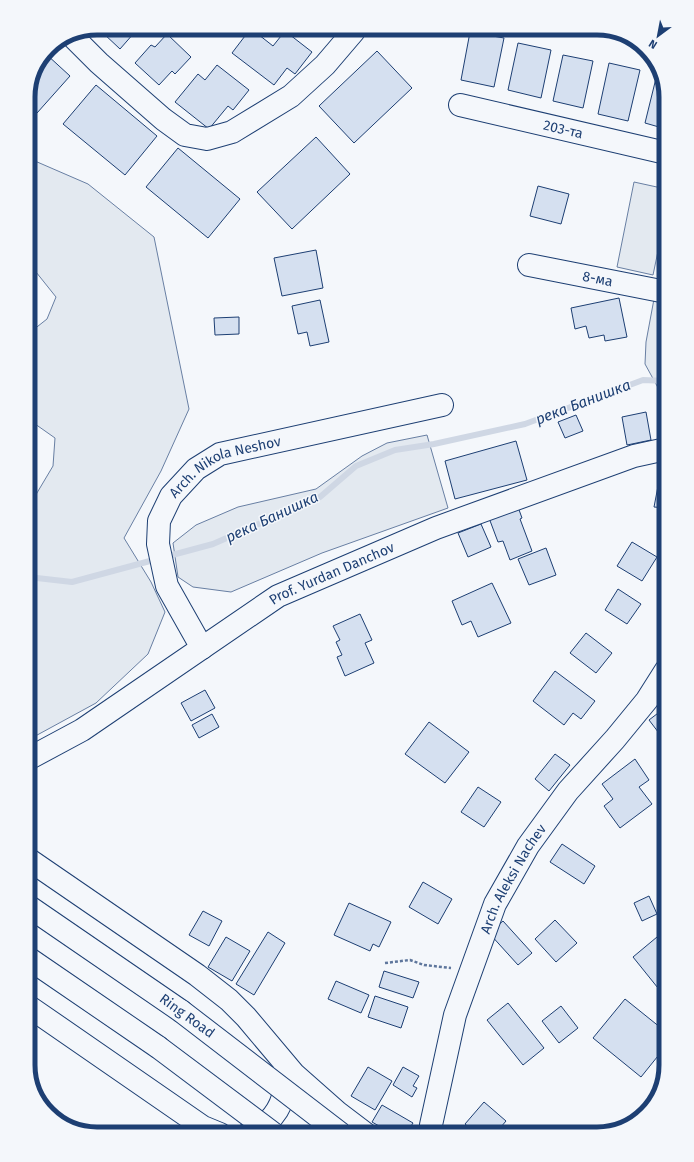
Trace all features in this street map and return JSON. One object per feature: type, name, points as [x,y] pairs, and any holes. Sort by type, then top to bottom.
[{"type":"main road","points":[[75,39],[163,119],[185,135],[207,139],[232,132],[290,96],[325,65],[350,35]]},
{"type":"main road","name":"203-та","points":[[460,105],[659,151]]},
{"type":"main road","name":"8-ма","points":[[529,265],[659,291]]},
{"type":"main road","name":"Arch. Nikola Neshov","points":[[202,648],[167,586],[158,544],[159,521],[171,496],[196,469],[220,454],[442,405]]},
{"type":"main road","name":"Prof. Yurdan Danchov","points":[[35,754],[82,730],[278,596],[436,528],[634,456],[659,451]]},
{"type":"main road","name":"Arch. Aleksi Nachev","points":[[431,1125],[455,1015],[495,904],[528,846],[568,791],[615,739],[647,700],[659,681]]},
{"type":"main road","points":[[35,864],[197,975],[235,1006],[294,1074],[337,1112],[357,1127]]},
{"type":"main road","name":"Ring Road","points":[[35,911],[181,1011],[332,1127]]},
{"type":"main road","points":[[35,963],[158,1047],[265,1127]]},
{"type":"main road","points":[[35,1011],[203,1127]]},
{"type":"main road","points":[[263,1127],[276,1114],[285,1086],[284,1075],[280,1063],[272,1048]]},
{"type":"path","points":[[385,963],[410,960],[424,965],[471,970]]},
{"type":"shaded area","points":[[35,161],[88,184],[154,237],[189,409],[161,471],[124,538],[151,582],[165,612],[148,654],[96,703],[35,736],[35,496],[53,466],[55,438],[35,424],[35,328],[47,319],[56,297],[35,271]]},
{"type":"shaded area","points":[[634,182],[659,187],[659,246],[653,275],[617,267]]},
{"type":"shaded area","points":[[654,299],[659,300],[659,390],[645,364],[646,342]]},
{"type":"shaded area","points":[[427,435],[448,508],[322,553],[231,592],[193,587],[178,577],[173,543],[196,525],[238,507],[316,489],[362,456],[387,443]]},
{"type":"building","points":[[105,35],[132,35],[120,49]]},
{"type":"building","points":[[166,35],[168,35],[191,57],[175,74],[172,71],[159,85],[135,63],[151,45],[155,47]]},
{"type":"building","points":[[246,35],[259,35],[273,46],[282,35],[290,35],[312,52],[295,74],[287,68],[274,85],[232,53]]},
{"type":"building","points":[[469,35],[487,35],[504,38],[494,87],[461,80]]},
{"type":"building","points":[[518,43],[551,50],[541,98],[508,90]]},
{"type":"building","points":[[377,51],[412,88],[354,143],[319,106]]},
{"type":"building","points":[[563,55],[593,61],[583,108],[553,101]]},
{"type":"building","points":[[50,57],[70,76],[37,113],[35,111],[35,93],[37,81],[41,70]]},
{"type":"building","points":[[609,63],[640,70],[628,121],[598,114]]},
{"type":"building","points":[[217,65],[249,90],[233,110],[228,106],[209,129],[175,102],[198,74],[205,80]]},
{"type":"building","points":[[656,78],[659,97],[659,127],[645,123]]},
{"type":"building","points":[[96,85],[157,136],[125,175],[63,124]]},
{"type":"building","points":[[316,137],[350,174],[292,229],[257,192]]},
{"type":"building","points":[[178,148],[240,199],[208,238],[146,187]]},
{"type":"building","points":[[538,186],[569,194],[561,224],[530,216]]},
{"type":"building","points":[[316,250],[323,288],[282,296],[274,258]]},
{"type":"building","points":[[619,298],[627,337],[605,341],[604,335],[589,338],[586,326],[575,329],[571,308]]},
{"type":"building","points":[[320,300],[329,342],[310,346],[307,332],[298,334],[292,306]]},
{"type":"building","points":[[239,317],[239,334],[215,335],[214,318]]},
{"type":"building","points":[[646,412],[651,440],[627,445],[622,417]]},
{"type":"building","points":[[576,415],[583,431],[565,438],[558,422]]},
{"type":"building","points":[[516,441],[527,480],[455,499],[445,461]]},
{"type":"building","points":[[659,481],[659,507],[654,507]]},
{"type":"building","points":[[518,507],[522,518],[520,519],[532,551],[510,560],[503,541],[498,542],[489,518]]},
{"type":"building","points":[[481,524],[491,547],[468,557],[458,533]]},
{"type":"building","points":[[632,542],[657,557],[642,581],[617,566]]},
{"type":"building","points":[[546,548],[556,575],[529,585],[518,559]]},
{"type":"building","points":[[492,583],[511,623],[478,637],[471,621],[462,625],[452,601]]},
{"type":"building","points":[[618,589],[641,604],[627,624],[605,610]]},
{"type":"building","points":[[360,614],[372,640],[365,643],[374,663],[345,676],[337,657],[342,655],[336,642],[340,640],[333,626]]},
{"type":"building","points":[[586,633],[612,653],[596,673],[570,653]]},
{"type":"building","points":[[555,671],[595,701],[581,719],[573,713],[564,725],[533,701]]},
{"type":"building","points":[[205,690],[215,708],[191,721],[181,703]]},
{"type":"building","points":[[659,712],[659,733],[649,720]]},
{"type":"building","points":[[212,714],[219,727],[199,738],[192,725]]},
{"type":"building","points":[[429,722],[469,752],[445,783],[405,754]]},
{"type":"building","points":[[555,754],[570,765],[549,791],[535,779]]},
{"type":"building","points":[[635,759],[649,780],[639,787],[652,804],[620,828],[604,806],[613,799],[602,784]]},
{"type":"building","points":[[478,787],[501,802],[484,827],[461,812]]},
{"type":"building","points":[[562,844],[595,866],[584,884],[550,862]]},
{"type":"building","points":[[423,882],[452,899],[438,924],[409,907]]},
{"type":"building","points":[[649,896],[657,914],[642,921],[634,903]]},
{"type":"building","points":[[349,903],[391,922],[379,947],[373,944],[370,951],[334,935]]},
{"type":"building","points":[[203,911],[222,921],[209,946],[189,935]]},
{"type":"building","points":[[555,920],[577,943],[556,962],[535,939]]},
{"type":"building","points":[[503,921],[532,953],[518,965],[489,933]]},
{"type":"building","points":[[268,932],[285,943],[254,995],[236,984]]},
{"type":"building","points":[[226,937],[250,951],[232,981],[208,967]]},
{"type":"building","points":[[657,937],[659,939],[659,989],[633,957]]},
{"type":"building","points":[[384,971],[419,982],[413,998],[379,987]]},
{"type":"building","points":[[336,981],[369,995],[361,1013],[328,999]]},
{"type":"building","points":[[375,996],[408,1007],[401,1028],[368,1017]]},
{"type":"building","points":[[625,999],[659,1026],[659,1055],[641,1077],[593,1038]]},
{"type":"building","points":[[508,1003],[544,1048],[523,1065],[487,1020]]},
{"type":"building","points":[[561,1006],[578,1028],[559,1043],[542,1021]]},
{"type":"building","points":[[368,1067],[392,1081],[375,1110],[351,1096]]},
{"type":"building","points":[[403,1067],[419,1076],[413,1086],[417,1088],[412,1097],[393,1085]]},
{"type":"building","points":[[484,1102],[506,1121],[501,1127],[469,1127],[465,1124]]},
{"type":"building","points":[[382,1105],[413,1123],[410,1127],[381,1127],[372,1122]]},
{"type":"waterway","name":"река Банишка","points":[[35,578],[72,582],[213,544],[320,497],[356,466],[395,450],[434,444],[525,424],[643,380],[659,381]]}]
